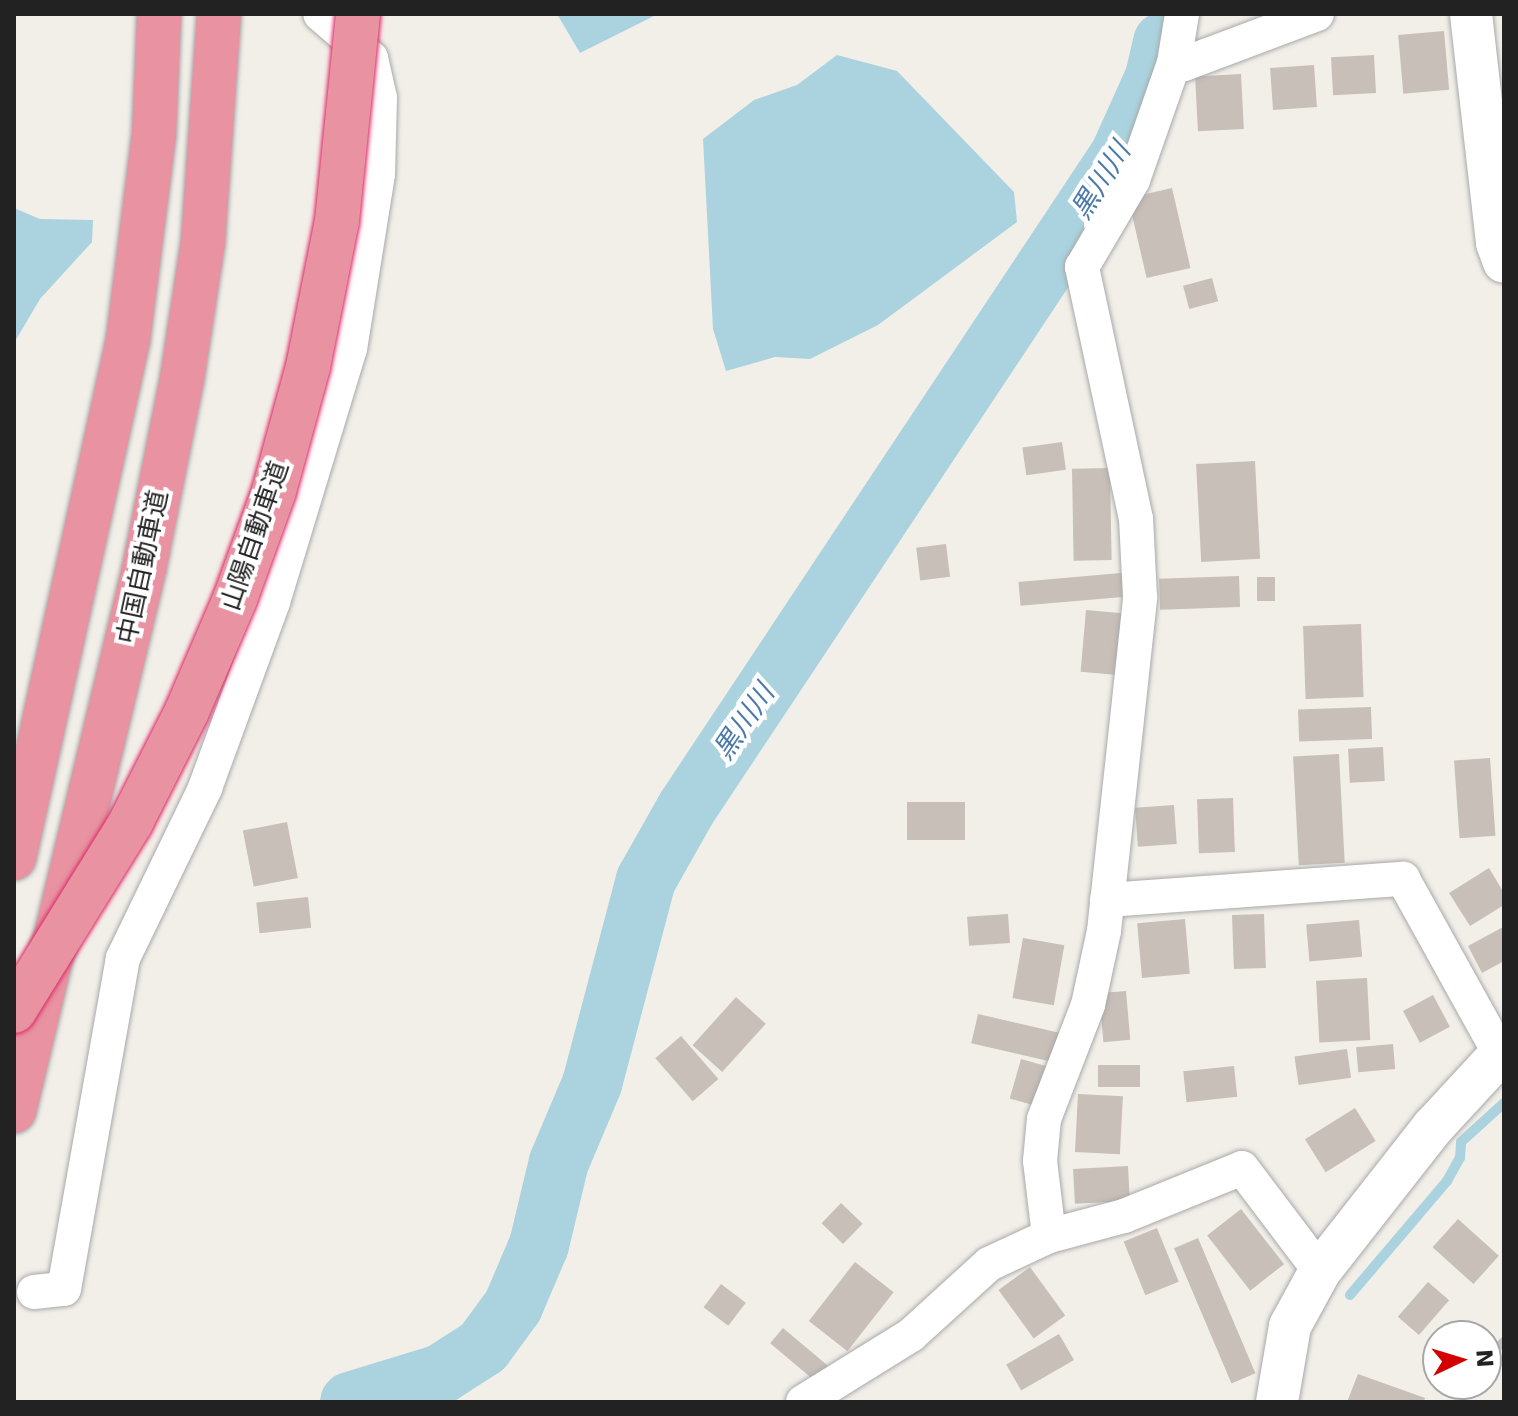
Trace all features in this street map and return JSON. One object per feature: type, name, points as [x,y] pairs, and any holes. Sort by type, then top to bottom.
[{"type":"highway","points":[[14,858],[128,340],[154,135],[159,14]]},
{"type":"highway","name":"中国自動車道","points":[[14,1111],[144,569],[182,379],[203,242],[219,14]]},
{"type":"highway","name":"山陽自動車道","points":[[14,1011],[131,822],[187,711],[274,491],[308,367],[337,221],[358,14]]},
{"type":"street","points":[[34,1292],[64,1289],[123,958],[205,788],[273,602],[350,349],[378,174],[380,98],[371,58],[320,14]]},
{"type":"street","points":[[1049,1236],[1040,1161],[1044,1119],[1088,1005],[1107,900],[1135,671],[1140,582],[1136,519],[1082,267],[1133,180],[1174,63],[1182,14]]},
{"type":"street","points":[[1174,63],[1184,64],[1317,14]]},
{"type":"street","points":[[1471,14],[1493,216],[1504,262]]},
{"type":"street","points":[[1107,900],[1403,879],[1502,1052],[1433,1127],[1320,1271],[1290,1326],[1277,1402]]},
{"type":"street","points":[[803,1402],[911,1335],[989,1264],[1049,1236],[1124,1216],[1242,1168],[1320,1271]]},
{"type":"water","points":[[557,14],[658,14],[580,53]]},
{"type":"water","points":[[837,55],[897,71],[1014,192],[1017,222],[878,325],[810,359],[775,357],[726,371],[713,329],[703,139],[754,100],[797,85]]},
{"type":"water","points":[[14,208],[40,219],[93,220],[92,242],[40,299],[14,343]]},
{"type":"building","points":[[1444,31],[1449,90],[1403,94],[1398,35]]},
{"type":"building","points":[[1374,55],[1376,93],[1333,95],[1331,57]]},
{"type":"building","points":[[1314,65],[1317,107],[1273,110],[1270,68]]},
{"type":"building","points":[[1241,74],[1244,129],[1198,131],[1195,76]]},
{"type":"building","points":[[1172,188],[1190,268],[1147,278],[1128,198]]},
{"type":"building","points":[[1212,278],[1218,301],[1189,309],[1183,286]]},
{"type":"building","points":[[1062,442],[1066,470],[1026,475],[1022,448]]},
{"type":"building","points":[[1255,461],[1260,559],[1201,562],[1196,464]]},
{"type":"building","points":[[1110,468],[1112,560],[1074,561],[1072,469]]},
{"type":"building","points":[[946,544],[950,577],[920,580],[916,548]]},
{"type":"building","points":[[1132,572],[1134,596],[1021,606],[1018,582]]},
{"type":"building","points":[[1239,576],[1240,607],[1160,610],[1159,579]]},
{"type":"building","points":[[1257,577],[1275,577],[1275,601],[1257,601]]},
{"type":"building","points":[[1086,610],[1128,614],[1122,675],[1081,672]]},
{"type":"building","points":[[1361,624],[1364,697],[1306,699],[1303,626]]},
{"type":"building","points":[[1371,707],[1372,739],[1299,742],[1298,710]]},
{"type":"building","points":[[1383,747],[1385,781],[1350,783],[1348,749]]},
{"type":"building","points":[[1339,754],[1345,863],[1299,865],[1293,756]]},
{"type":"building","points":[[1490,758],[1495,836],[1460,838],[1454,761]]},
{"type":"building","points":[[1233,798],[1235,852],[1199,853],[1197,799]]},
{"type":"building","points":[[907,802],[965,802],[965,840],[907,840]]},
{"type":"building","points":[[1174,805],[1177,844],[1138,847],[1135,808]]},
{"type":"building","points":[[287,822],[298,878],[254,887],[243,831]]},
{"type":"building","points":[[1489,868],[1504,893],[1504,905],[1470,926],[1449,893]]},
{"type":"building","points":[[308,897],[311,928],[260,933],[256,902]]},
{"type":"building","points":[[1008,914],[1010,943],[969,946],[967,917]]},
{"type":"building","points":[[1264,914],[1266,968],[1234,969],[1232,915]]},
{"type":"building","points":[[1185,919],[1190,974],[1142,978],[1137,923]]},
{"type":"building","points":[[1359,920],[1362,957],[1309,961],[1306,925]]},
{"type":"building","points":[[1503,927],[1504,961],[1482,973],[1468,946]]},
{"type":"building","points":[[1023,938],[1064,945],[1054,1005],[1012,998]]},
{"type":"building","points":[[1367,978],[1370,1040],[1319,1043],[1316,981]]},
{"type":"building","points":[[1126,991],[1130,1040],[1103,1042],[1099,993]]},
{"type":"building","points":[[1433,995],[1450,1027],[1420,1043],[1403,1011]]},
{"type":"building","points":[[736,997],[766,1024],[722,1072],[693,1045]]},
{"type":"building","points":[[978,1014],[1067,1034],[1060,1064],[971,1043]]},
{"type":"building","points":[[681,1036],[718,1079],[693,1101],[655,1058]]},
{"type":"building","points":[[1393,1044],[1395,1069],[1358,1072],[1356,1047]]},
{"type":"building","points":[[1347,1049],[1351,1078],[1299,1085],[1295,1056]]},
{"type":"building","points":[[1021,1059],[1052,1068],[1040,1107],[1010,1098]]},
{"type":"building","points":[[1098,1065],[1140,1065],[1140,1087],[1098,1087]]},
{"type":"building","points":[[1234,1066],[1237,1097],[1187,1102],[1183,1071]]},
{"type":"building","points":[[1078,1094],[1123,1096],[1120,1154],[1075,1152]]},
{"type":"building","points":[[1355,1108],[1376,1141],[1326,1172],[1305,1139]]},
{"type":"building","points":[[1128,1166],[1130,1201],[1075,1204],[1073,1169]]},
{"type":"building","points":[[841,1203],[863,1224],[843,1244],[822,1223]]},
{"type":"building","points":[[1241,1209],[1284,1264],[1250,1291],[1207,1235]]},
{"type":"building","points":[[1458,1219],[1499,1256],[1473,1284],[1433,1247]]},
{"type":"building","points":[[1157,1228],[1179,1282],[1145,1295],[1124,1241]]},
{"type":"building","points":[[1198,1238],[1255,1373],[1232,1383],[1174,1248]]},
{"type":"building","points":[[855,1262],[894,1292],[847,1351],[809,1321]]},
{"type":"building","points":[[1030,1267],[1065,1316],[1034,1338],[998,1290]]},
{"type":"building","points":[[1428,1282],[1449,1300],[1432,1320],[1422,1320],[1419,1335],[1398,1317]]},
{"type":"building","points":[[721,1284],[746,1303],[728,1326],[704,1307]]},
{"type":"building","points":[[783,1328],[828,1366],[815,1381],[770,1343]]},
{"type":"building","points":[[1059,1334],[1074,1360],[1021,1390],[1006,1364]]},
{"type":"building","points":[[1358,1374],[1424,1400],[1424,1402],[1347,1402]]},
{"type":"waterway","name":"黒川川","points":[[350,1402],[441,1374],[483,1347],[513,1306],[539,1245],[559,1162],[592,1084],[646,880],[686,809],[1120,155],[1155,77],[1163,42]]},
{"type":"waterway","points":[[1350,1295],[1447,1181],[1460,1158],[1461,1142],[1504,1103]]}]
